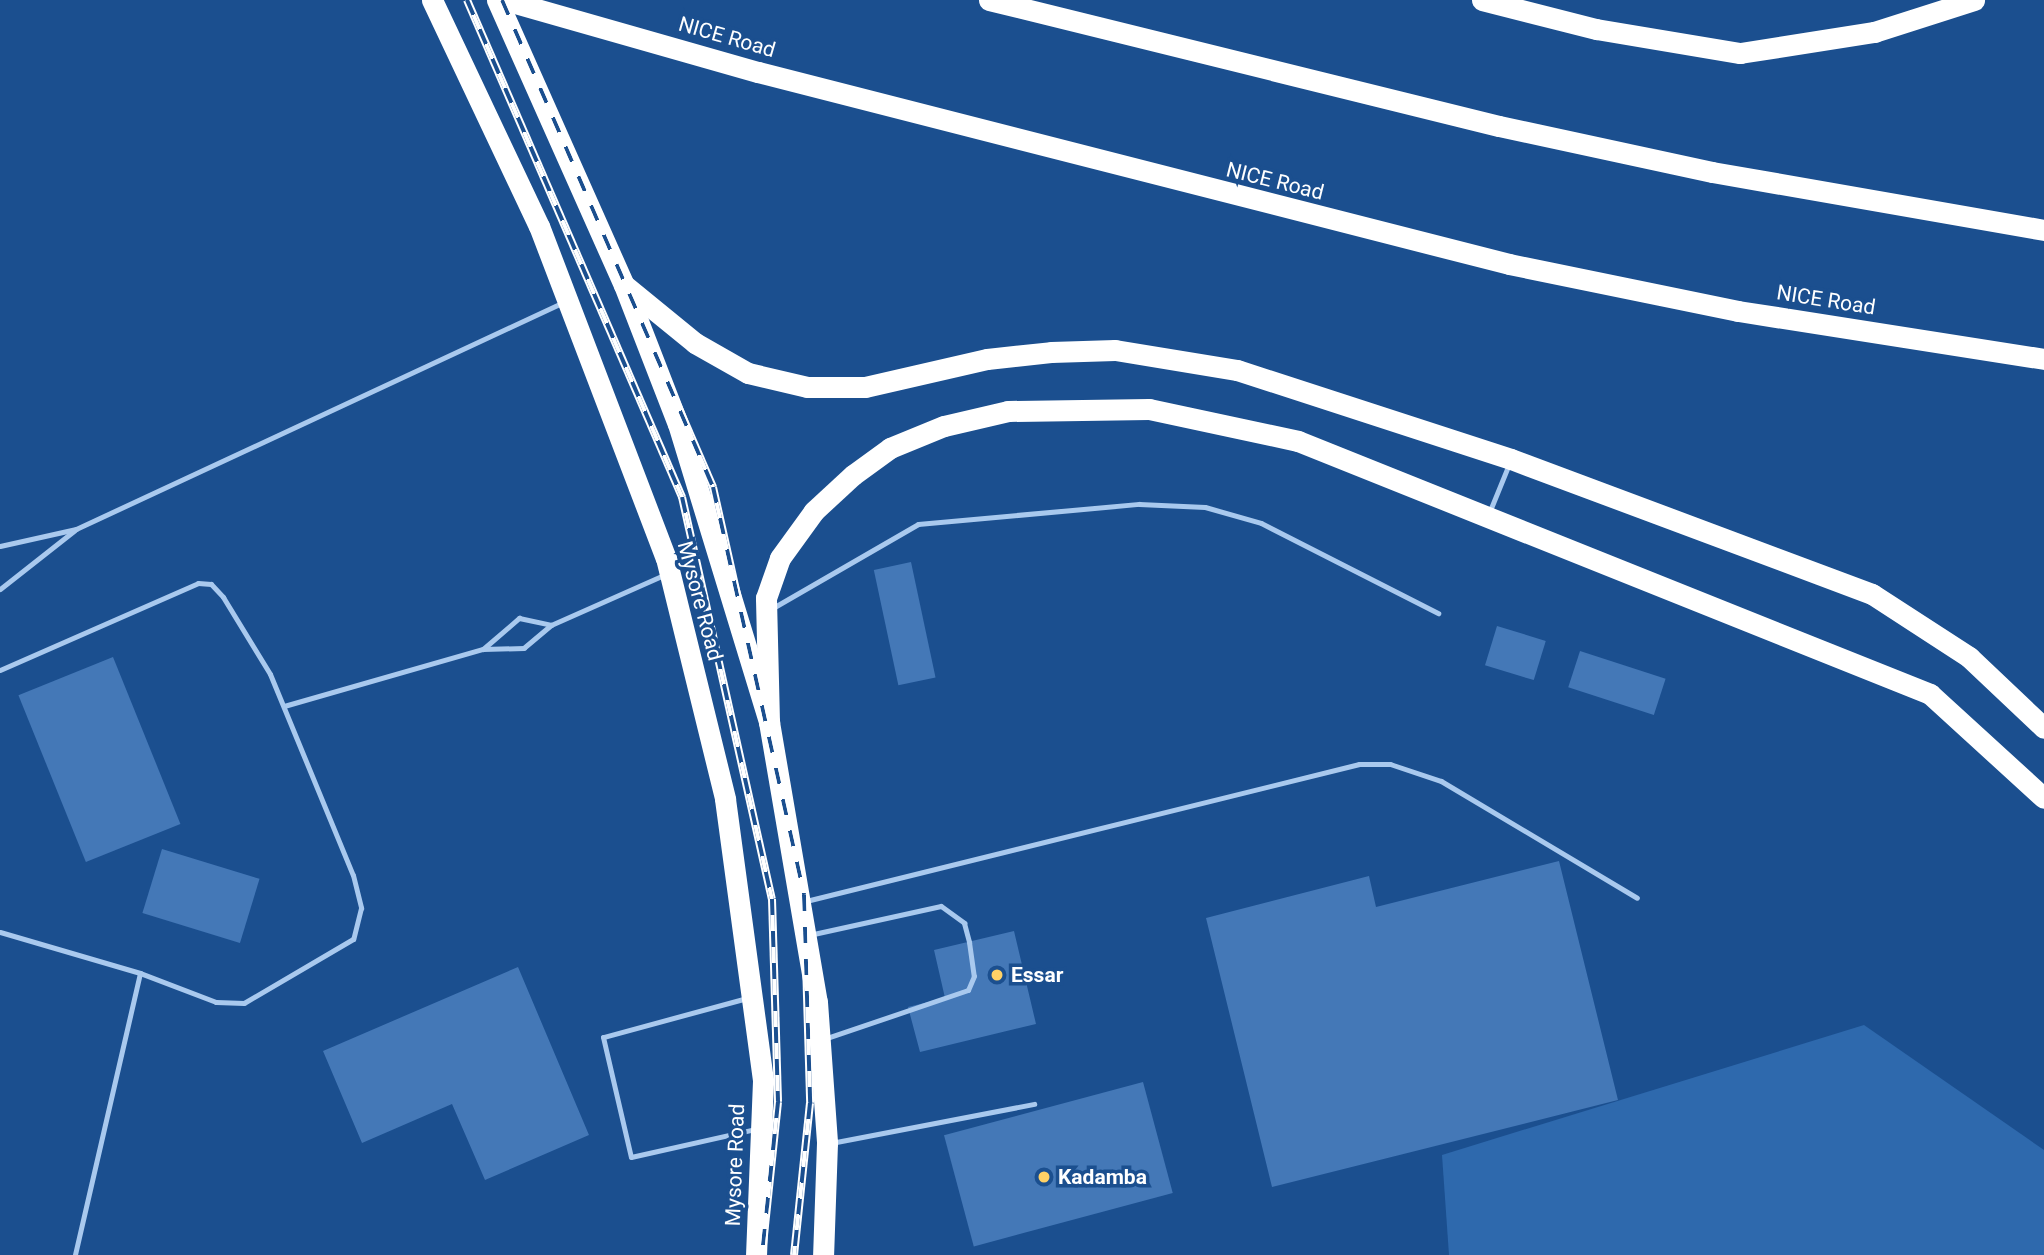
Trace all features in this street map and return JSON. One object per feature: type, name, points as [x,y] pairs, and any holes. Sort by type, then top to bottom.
[{"type":"highway","name":"Mysore Road","points":[[432,0],[539,226],[669,573],[725,799],[764,1081],[756,1255]]},
{"type":"highway","name":"Mysore Road","points":[[497,0],[624,285],[678,424],[769,722],[801,902],[820,1040],[827,1143],[824,1255]]},
{"type":"highway","name":"NICE Road","points":[[505,0],[758,72],[1509,264],[1738,311],[2044,359]]},
{"type":"highway","points":[[989,0],[1499,126],[1712,172],[2044,230]]},
{"type":"highway","points":[[1482,0],[1596,29],[1740,53],[1874,32],[1975,0]]},
{"type":"highway","points":[[624,285],[695,342],[748,373],[807,387],[865,387],[987,359],[1115,350],[1237,370],[1511,459],[1872,594],[1969,657],[2044,728]]},
{"type":"highway","points":[[769,722],[766,611],[780,558],[814,511],[853,475],[890,448],[944,426],[1008,411],[1149,409],[1298,441],[1489,513],[1930,694],[2044,798]]},
{"type":"lane","points":[[0,546],[76,529],[568,300]]},
{"type":"lane","points":[[1489,513],[1511,459]]},
{"type":"lane","points":[[766,611],[918,524],[1139,504],[1205,507],[1262,523],[1438,613]]},
{"type":"lane","points":[[0,589],[76,529]]},
{"type":"lane","points":[[284,706],[483,649],[524,648],[551,625],[669,573]]},
{"type":"lane","points":[[0,670],[198,583],[211,584],[223,597],[284,706],[353,875],[361,908],[354,939],[244,1003],[216,1002],[140,973],[0,932]]},
{"type":"lane","points":[[483,649],[519,618],[551,625]]},
{"type":"lane","points":[[801,902],[1359,764],[1390,764],[1441,781],[1637,898]]},
{"type":"lane","points":[[806,936],[941,906],[964,923],[974,976],[968,990],[951,1000],[820,1040]]},
{"type":"lane","points":[[75,1255],[140,973]]},
{"type":"lane","points":[[752,997],[603,1037],[631,1157],[761,1127]]},
{"type":"lane","points":[[827,1143],[1034,1104]]},
{"type":"shaded area","points":[[1864,1025],[2044,1150],[2044,1255],[1449,1255],[1442,1155]]},
{"type":"building","points":[[911,562],[936,677],[898,685],[874,570]]},
{"type":"building","points":[[1497,626],[1546,641],[1534,680],[1485,665]]},
{"type":"building","points":[[1580,651],[1666,679],[1654,715],[1568,687]]},
{"type":"building","points":[[113,657],[180,824],[86,862],[18,695]]},
{"type":"building","points":[[162,849],[260,879],[240,943],[142,913]]},
{"type":"building","points":[[1559,861],[1618,1100],[1272,1187],[1206,918],[1369,876],[1376,907]]},
{"type":"building","points":[[1014,931],[1036,1024],[920,1052],[908,1007],[945,998],[934,950]]},
{"type":"building","points":[[518,967],[589,1135],[485,1180],[452,1104],[362,1143],[323,1051]]},
{"type":"building","points":[[1143,1082],[1173,1193],[974,1246],[944,1135]]},
{"type":"railway","points":[[467,0],[682,497],[772,899],[778,1102],[762,1255]]},
{"type":"railway","points":[[502,0],[713,487],[804,895],[810,1103],[794,1255]]},
{"type":"place","name":"Essar","points":[[997,975]]},
{"type":"place","name":"Kadamba","points":[[1044,1177]]}]
